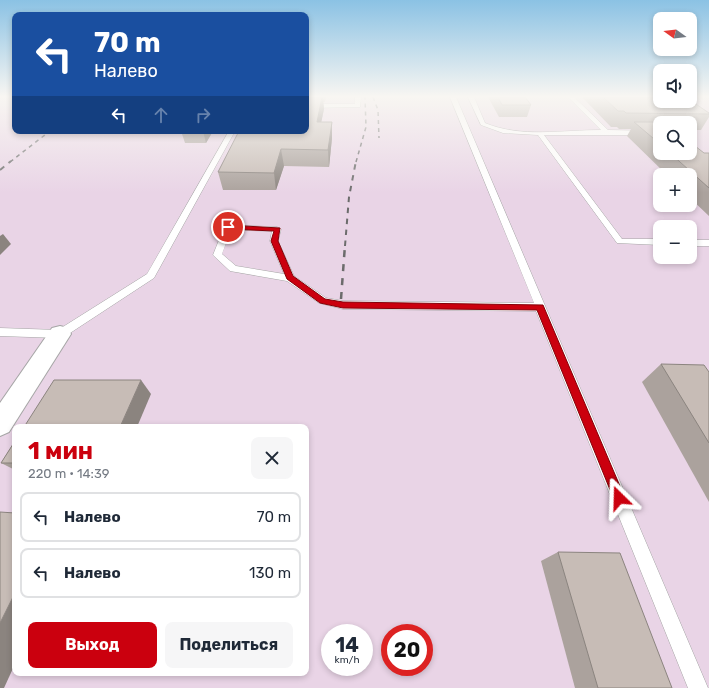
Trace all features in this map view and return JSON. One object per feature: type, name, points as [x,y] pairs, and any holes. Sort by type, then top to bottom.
[{"type":"street","points":[[0,424],[60,334]]},
{"type":"lane","points":[[466,129],[698,688]]},
{"type":"lane","points":[[493,129],[510,132],[653,132]]},
{"type":"lane","points":[[603,129],[606,132]]},
{"type":"lane","points":[[540,132],[620,241],[653,242]]},
{"type":"lane","points":[[0,332],[60,334],[151,276],[230,134]]},
{"type":"lane","points":[[290,278],[274,241],[278,229],[228,227],[217,255],[233,269],[290,278],[323,301],[343,305],[540,307]]},
{"type":"lane","points":[[697,243],[709,243]]},
{"type":"shaded area","points":[[0,129],[12,129],[12,134],[309,134],[309,129],[653,129],[653,160],[697,160],[697,129],[709,129],[709,688],[0,688]]},
{"type":"building","points":[[309,129],[331,129],[328,150],[281,149],[274,173],[218,172],[237,134],[309,134]]},
{"type":"building","points":[[642,129],[653,129],[653,138]]},
{"type":"building","points":[[697,148],[704,153],[709,153],[709,188],[697,177],[697,168],[687,168],[678,160],[697,160]]},
{"type":"building","points":[[661,364],[704,365],[709,372],[709,443]]},
{"type":"building","points":[[54,380],[141,380],[121,424],[26,424]]},
{"type":"building","points":[[12,446],[12,463],[1,463]]},
{"type":"building","points":[[0,512],[12,513],[12,599],[0,623]]},
{"type":"building","points":[[558,552],[620,553],[672,688],[598,688]]},
{"type":"railway","points":[[356,162],[365,129]]},
{"type":"railway","points":[[379,129],[379,138]]},
{"type":"railway","points":[[10,162],[46,134]]},
{"type":"railway","points":[[0,170],[11,161]]},
{"type":"railway","points":[[345,246],[349,197],[356,161]]},
{"type":"railway","points":[[341,299],[345,245]]},
{"type":"route","points":[[228,227],[278,229],[274,241],[290,278],[323,301],[343,305],[540,307],[619,498]]}]
